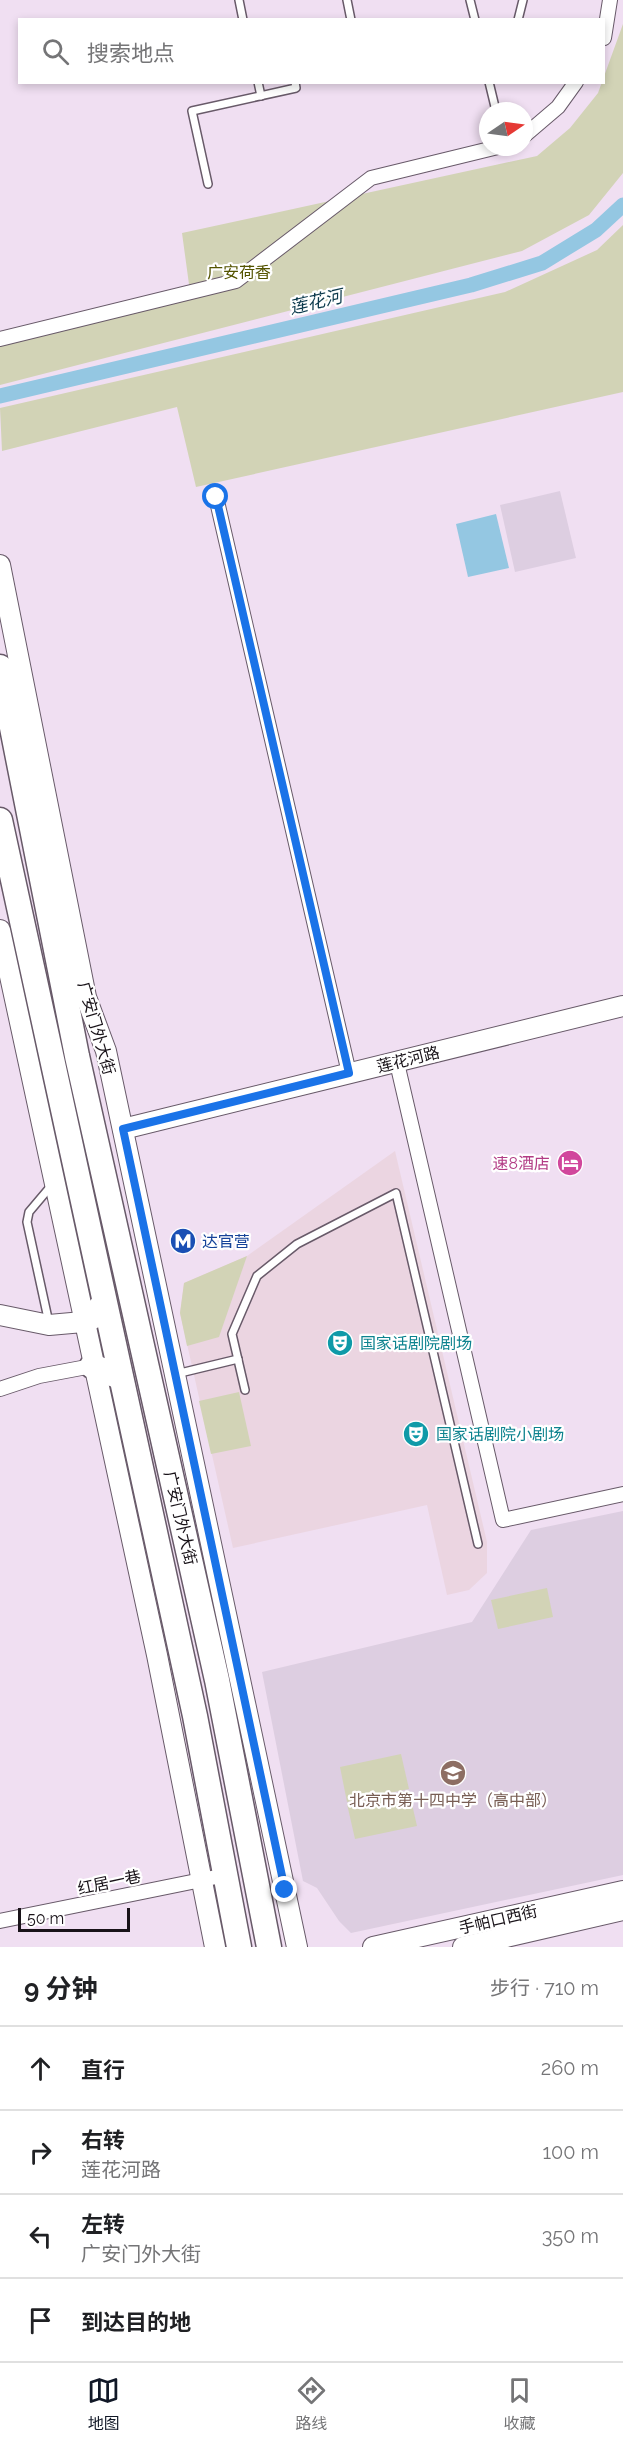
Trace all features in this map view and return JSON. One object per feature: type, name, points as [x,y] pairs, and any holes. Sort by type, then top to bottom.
[{"type":"highway","name":"广安门外大街","points":[[0,667],[77,1056],[217,1680],[269,1947]]},
{"type":"highway","name":"广安门外大街","points":[[0,820],[66,1179],[104,1303],[159,1550],[239,1947]]},
{"type":"highway","points":[[83,1322],[92,1317],[104,1303]]},
{"type":"highway","points":[[92,1366],[120,1377]]},
{"type":"street","points":[[605,27],[610,0]]},
{"type":"street","points":[[533,128],[558,106],[574,84]]},
{"type":"street","points":[[0,339],[236,281],[371,178],[479,152]]},
{"type":"street","points":[[216,497],[349,1073]]},
{"type":"street","name":"广安门外大街","points":[[0,565],[86,997],[106,1051],[297,1947]]},
{"type":"street","name":"广安门外大街","points":[[0,930],[66,1179],[83,1322],[135,1556],[214,1947]]},
{"type":"street","name":"莲花河路","points":[[123,1129],[623,1006]]},
{"type":"street","points":[[397,1063],[503,1520],[623,1494]]},
{"type":"street","points":[[0,1315],[49,1325],[83,1322]]},
{"type":"street","points":[[0,1389],[50,1374],[92,1366]]},
{"type":"street","points":[[135,1556],[159,1550]]},
{"type":"street","name":"红居一巷","points":[[0,1921],[226,1875]]},
{"type":"street","name":"手帕口西街","points":[[373,1947],[623,1891]]},
{"type":"street","name":"手帕口西街","points":[[463,1947],[623,1910]]},
{"type":"lane","points":[[238,0],[242,18]]},
{"type":"lane","points":[[347,0],[351,18]]},
{"type":"lane","points":[[470,0],[474,18]]},
{"type":"lane","points":[[518,18],[523,0]]},
{"type":"lane","points":[[258,84],[261,96]]},
{"type":"lane","points":[[208,184],[192,111],[296,88],[295,84]]},
{"type":"lane","points":[[489,84],[494,102]]},
{"type":"lane","points":[[49,1325],[27,1222],[33,1205],[66,1179]]},
{"type":"lane","points":[[245,1390],[232,1334],[257,1276],[297,1244],[396,1193],[478,1544]]},
{"type":"lane","points":[[175,1374],[238,1359]]},
{"type":"shaded area","points":[[560,491],[576,558],[515,572],[500,505]]},
{"type":"shaded area","points":[[395,1151],[487,1542],[487,1573],[469,1590],[447,1595],[427,1505],[233,1548],[180,1313],[184,1283],[247,1256]]},
{"type":"shaded area","name":"北京市第十四中学（高中部）","points":[[623,1511],[623,1875],[351,1933],[339,1921],[317,1888],[303,1881],[262,1672],[472,1622],[531,1530]]},
{"type":"green space","name":"广安荷香","points":[[623,24],[623,173],[589,215],[522,251],[0,385],[0,346],[191,299],[182,233],[537,156],[570,128],[598,93],[601,84],[605,84],[605,74]]},
{"type":"green space","points":[[623,225],[623,392],[196,487],[177,407],[2,451],[0,408],[505,292],[597,250]]},
{"type":"green space","points":[[247,1256],[219,1337],[187,1346],[180,1313],[184,1283]]},
{"type":"green space","points":[[239,1392],[251,1446],[211,1454],[199,1401]]},
{"type":"green space","points":[[547,1588],[553,1617],[498,1629],[491,1600]]},
{"type":"green space","points":[[401,1754],[409,1789],[347,1802],[340,1767]]},
{"type":"green space","points":[[409,1791],[417,1826],[355,1839],[347,1804]]},
{"type":"water","points":[[496,514],[509,568],[468,577],[456,524]]},
{"type":"waterway","name":"莲花河","points":[[0,396],[471,285],[542,263],[596,230],[623,205]]},
{"type":"place","name":"速8酒店","points":[[570,1163]]},
{"type":"place","name":"达官营","points":[[183,1241]]},
{"type":"place","name":"国家话剧院剧场","points":[[340,1343]]},
{"type":"place","name":"国家话剧院小剧场","points":[[416,1434]]},
{"type":"place","name":"北京市第十四中学（高中部）","points":[[453,1773]]},
{"type":"route","points":[[216,497],[349,1073],[123,1129],[285,1890]]}]
